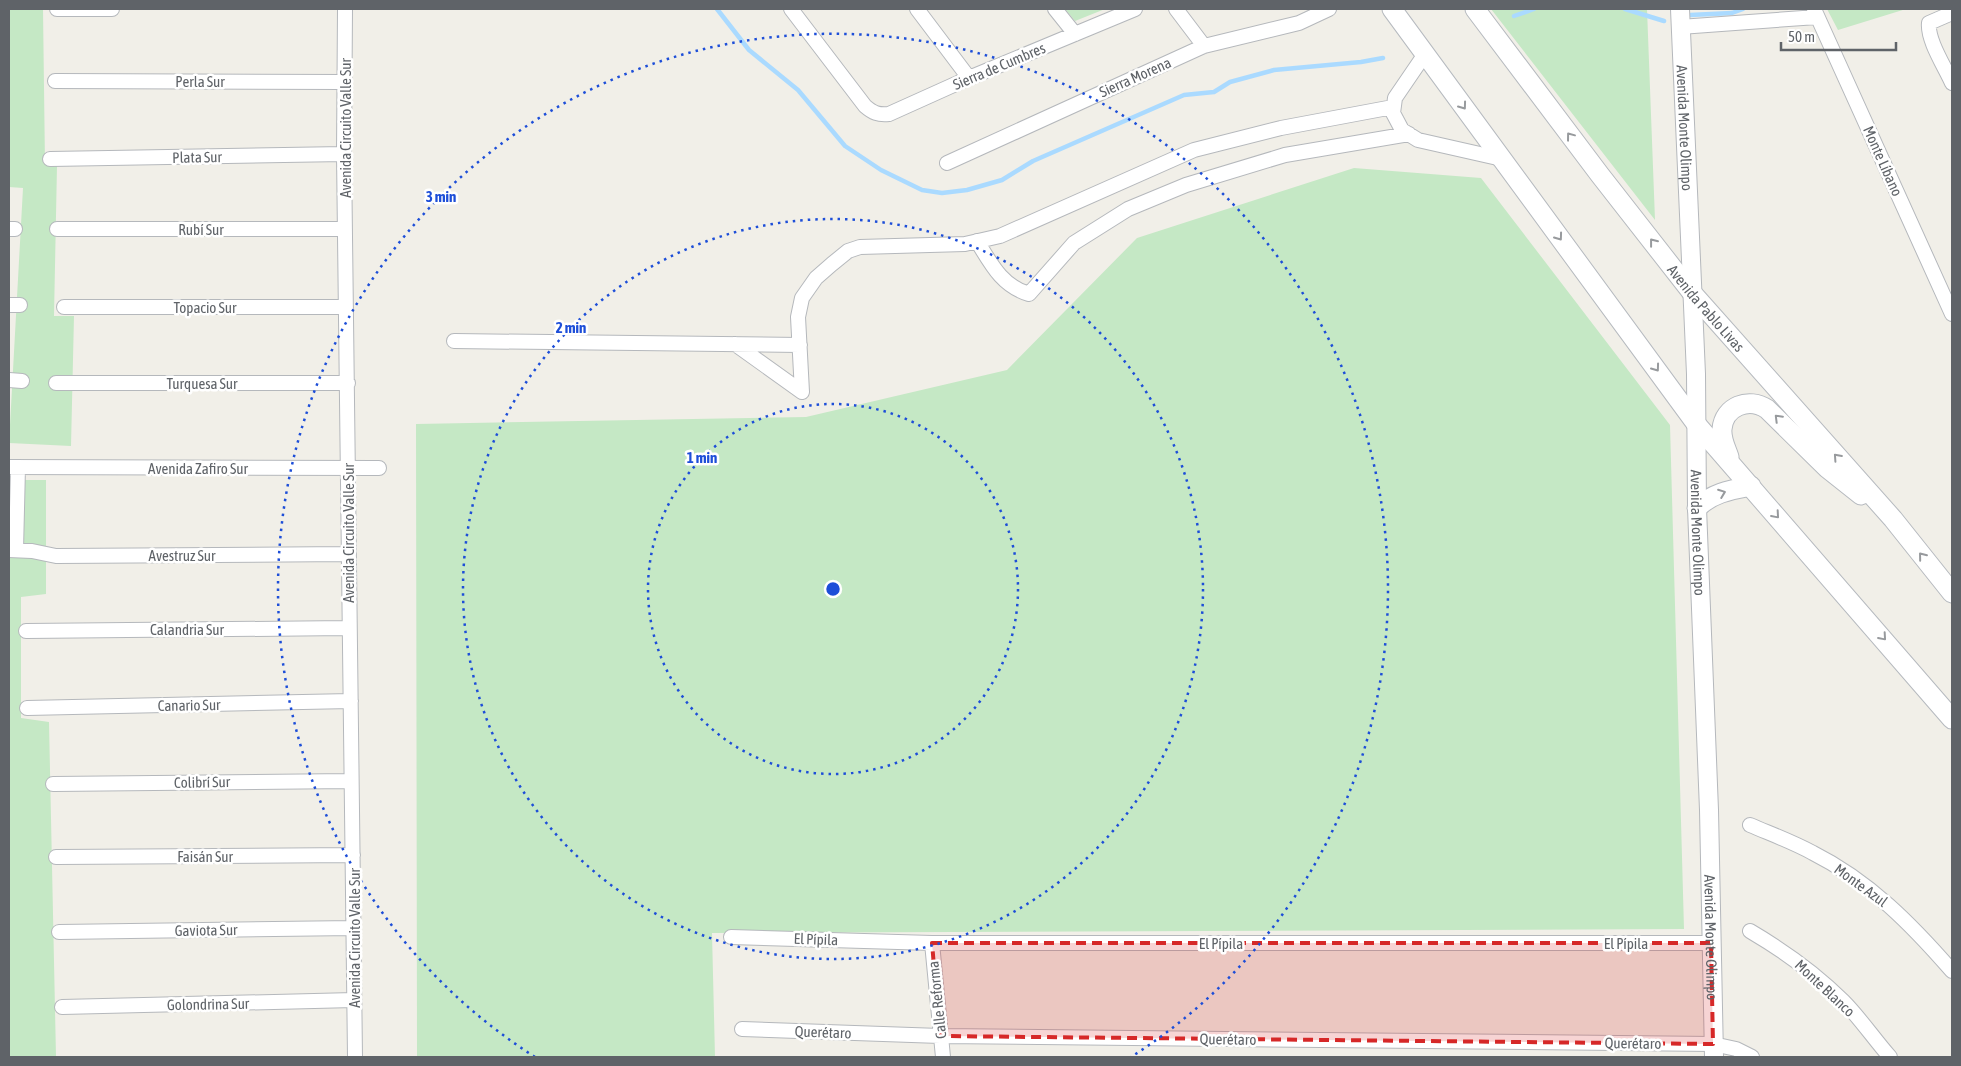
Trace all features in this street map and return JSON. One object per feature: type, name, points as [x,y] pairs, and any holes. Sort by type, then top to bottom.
[{"type":"main road","points":[[1392,9],[1697,424],[1952,719]]},
{"type":"main road","name":"Avenida Pablo Livas","points":[[1475,9],[1600,175],[1693,294],[1893,519],[1952,593]]},
{"type":"main road","points":[[1732,465],[1722,435],[1725,418],[1743,403],[1761,405],[1775,415],[1827,468],[1893,519]]},
{"type":"main road","points":[[1697,508],[1717,494],[1751,486]]},
{"type":"street","points":[[57,9],[112,9]]},
{"type":"street","name":"Avenida Circuito Valle Sur","points":[[345,9],[344,154],[348,383],[348,628],[351,701],[350,781],[353,855],[355,1057]]},
{"type":"street","name":"Sierra de Cumbres","points":[[791,9],[865,106],[873,113],[889,114],[969,78],[1135,9]]},
{"type":"street","points":[[916,9],[969,78]]},
{"type":"street","points":[[1055,9],[1075,34]]},
{"type":"street","points":[[1176,9],[1204,46]]},
{"type":"street","name":"Sierra Morena","points":[[947,163],[1204,46],[1299,23],[1314,18],[1330,9]]},
{"type":"street","name":"Avenida Monte Olimpo","points":[[1680,9],[1693,294],[1697,424],[1697,508],[1709,810],[1714,1051]]},
{"type":"street","points":[[1680,27],[1816,13]]},
{"type":"street","name":"Monte Líbano","points":[[1816,13],[1952,314]]},
{"type":"street","points":[[1952,13],[1929,24],[1930,37],[1952,83]]},
{"type":"street","points":[[1425,54],[1395,98],[1393,113],[1402,130],[1418,140],[1502,160]]},
{"type":"street","name":"Perla Sur","points":[[55,81],[345,82]]},
{"type":"street","points":[[735,344],[802,392],[798,317],[802,298],[816,278],[848,251],[860,247],[965,244],[1000,236],[1194,150],[1281,128],[1394,107]]},
{"type":"street","points":[[977,241],[996,272],[1015,290],[1029,294],[1074,243],[1128,209],[1186,185],[1285,155],[1409,134]]},
{"type":"street","name":"Plata Sur","points":[[50,159],[344,154]]},
{"type":"street","name":"Rubí Sur","points":[[57,229],[345,229]]},
{"type":"street","name":"Topacio Sur","points":[[64,307],[346,306]]},
{"type":"street","points":[[454,341],[800,345]]},
{"type":"street","name":"Turquesa Sur","points":[[56,383],[348,383]]},
{"type":"street","points":[[12,550],[13,467]]},
{"type":"street","name":"Avenida Zafiro Sur","points":[[13,467],[379,468]]},
{"type":"street","name":"Avestruz Sur","points":[[12,550],[32,551],[56,556],[348,554]]},
{"type":"street","name":"Calandria Sur","points":[[26,631],[348,628]]},
{"type":"street","name":"Canario Sur","points":[[27,708],[351,701]]},
{"type":"street","name":"Colibrí Sur","points":[[53,784],[350,781]]},
{"type":"street","name":"Monte Azul","points":[[1750,825],[1814,853],[1851,875],[1912,926],[1952,971]]},
{"type":"street","name":"Faisán Sur","points":[[56,857],[353,855]]},
{"type":"street","name":"Gaviota Sur","points":[[59,932],[354,928]]},
{"type":"street","name":"Monte Blanco","points":[[1750,932],[1784,951],[1821,981],[1843,1002],[1890,1057]]},
{"type":"street","name":"El Pípila","points":[[731,936],[932,943],[1711,943]]},
{"type":"street","name":"Calle Reforma","points":[[932,943],[943,1057]]},
{"type":"street","name":"Golondrina Sur","points":[[62,1007],[354,1000]]},
{"type":"street","name":"Querétaro","points":[[742,1029],[940,1036],[1714,1051],[1736,1049],[1752,1057]]},
{"type":"highlighted area","points":[[932,943],[1711,943],[1713,1044],[940,1036]]},
{"type":"green space","points":[[9,9],[43,9],[45,165],[57,166],[54,316],[74,316],[71,446],[9,443],[23,188],[9,187]]},
{"type":"green space","points":[[1065,9],[1105,9],[1075,21]]},
{"type":"green space","points":[[1491,9],[1647,9],[1655,220]]},
{"type":"green space","points":[[1827,9],[1906,9],[1838,30]]},
{"type":"green space","points":[[1354,168],[1481,178],[1670,425],[1684,929],[712,933],[715,1057],[417,1057],[416,424],[806,417],[1007,370],[1137,238]]},
{"type":"green space","points":[[9,480],[46,480],[46,594],[21,597],[21,718],[49,722],[56,1057],[9,1057]]},
{"type":"waterway","points":[[717,9],[749,50],[798,90],[845,146],[881,170],[922,190],[942,193],[967,190],[1002,180],[1033,161],[1184,95],[1214,92],[1230,82],[1274,70],[1361,62],[1383,58]]},
{"type":"waterway","points":[[1514,16],[1534,9]]},
{"type":"waterway","points":[[1625,9],[1664,21]]},
{"type":"waterway","points":[[1690,15],[1732,13],[1743,9]]}]
